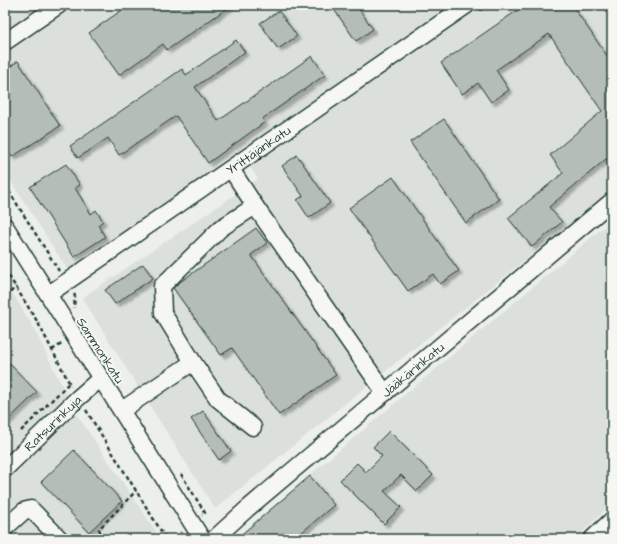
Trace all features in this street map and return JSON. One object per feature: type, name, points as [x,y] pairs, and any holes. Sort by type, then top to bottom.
[{"type":"street","points":[[5,42],[59,5]]},
{"type":"street","name":"Yrittäjänkatu","points":[[49,294],[467,5]]},
{"type":"street","points":[[231,169],[385,393]]},
{"type":"street","name":"Jääkärinkatu","points":[[214,539],[612,201]]},
{"type":"street","points":[[253,426],[218,399],[193,362],[163,313],[162,286],[220,228],[255,206]]},
{"type":"street","name":"Sammonkatu","points":[[5,226],[202,539]]},
{"type":"street","points":[[122,410],[193,362]]},
{"type":"street","name":"Ratsurinkuja","points":[[5,469],[78,398],[101,378]]},
{"type":"street","points":[[5,528],[24,510],[31,509],[60,539]]},
{"type":"street","points":[[592,539],[612,520]]},
{"type":"path","name":"Sammonkatu","points":[[5,186],[75,296],[74,308],[77,313]]},
{"type":"path","points":[[5,297],[16,287]]},
{"type":"path","points":[[16,436],[69,383]]},
{"type":"path","points":[[180,474],[205,512]]},
{"type":"path","points":[[103,539],[99,529],[136,491]]},
{"type":"shaded area","points":[[5,5],[612,5],[612,191],[215,509],[82,298],[258,179],[240,152],[67,269],[5,172]]},
{"type":"shaded area","points":[[612,220],[612,503],[576,539],[234,539]]},
{"type":"shaded area","points":[[5,281],[31,323],[74,410],[161,539],[5,539]]},
{"type":"building","points":[[129,5],[232,5],[167,50],[163,44],[119,75],[89,33]]},
{"type":"building","points":[[331,5],[356,5],[373,29],[356,41]]},
{"type":"building","points":[[525,5],[572,5],[612,63],[612,154],[549,207],[562,222],[532,247],[508,218],[563,173],[550,155],[602,111],[549,34],[496,70],[509,90],[491,102],[478,83],[462,94],[441,63]]},
{"type":"building","points":[[279,11],[297,36],[278,49],[260,23]]},
{"type":"building","points":[[236,40],[245,52],[195,87],[218,121],[312,56],[325,75],[262,119],[265,122],[208,163],[176,116],[119,155],[108,138],[78,158],[70,146],[182,69],[186,75]]},
{"type":"building","points":[[18,61],[60,126],[12,157],[5,146],[5,70]]},
{"type":"building","points":[[444,119],[499,199],[466,223],[410,142]]},
{"type":"building","points":[[297,155],[330,203],[309,218],[297,200],[303,196],[282,166]]},
{"type":"building","points":[[66,164],[80,185],[75,188],[91,214],[96,210],[103,221],[98,225],[105,237],[74,257],[30,187]]},
{"type":"building","points":[[393,177],[459,271],[440,284],[433,274],[408,291],[349,208]]},
{"type":"building","points":[[256,228],[267,243],[251,255],[336,375],[279,415],[232,348],[221,355],[173,288]]},
{"type":"building","points":[[143,264],[153,278],[115,304],[105,290]]},
{"type":"building","points":[[5,359],[37,392],[5,423]]},
{"type":"building","points":[[203,411],[231,451],[219,460],[191,419]]},
{"type":"building","points":[[389,431],[433,475],[417,491],[401,475],[384,491],[401,507],[384,524],[340,480],[357,463],[366,472],[382,456],[373,447]]},
{"type":"building","points":[[74,450],[122,501],[89,532],[41,482]]},
{"type":"building","points":[[310,476],[334,505],[294,539],[236,539]]}]
